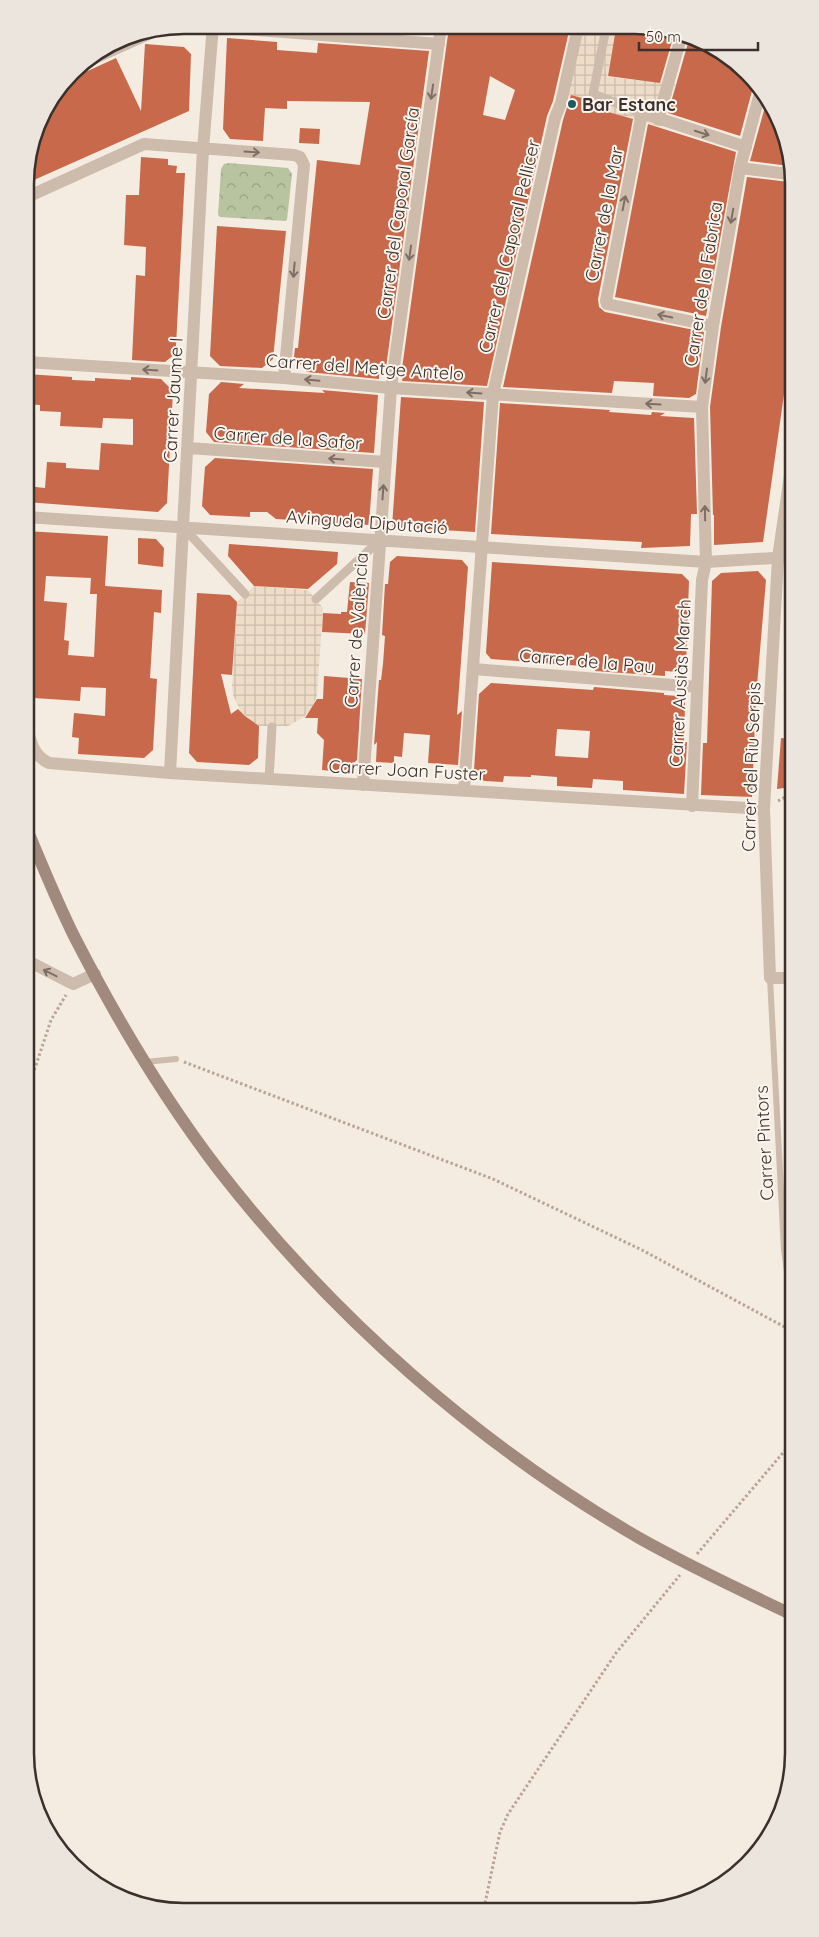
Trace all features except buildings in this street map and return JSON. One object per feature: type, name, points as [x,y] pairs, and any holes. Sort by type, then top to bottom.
[{"type":"main road","points":[[34,845],[62,909],[95,974],[146,1062],[216,1167],[264,1226],[315,1282],[432,1393],[508,1453],[641,1539],[722,1583],[785,1611]]},
{"type":"street","name":"Carrer Jaume I","points":[[170,773],[203,149],[212,34]]},
{"type":"street","points":[[308,34],[439,44]]},
{"type":"street","name":"Carrer del Caporal García","points":[[391,388],[440,34]]},
{"type":"street","name":"Carrer del Caporal Pellicer","points":[[464,790],[493,394],[555,118],[561,103],[577,34]]},
{"type":"street","points":[[605,34],[593,94],[658,119],[746,147]]},
{"type":"street","points":[[658,119],[680,41]]},
{"type":"street","name":"Carrer de la Fabrica","points":[[706,562],[702,407],[713,326],[740,168],[758,99]]},
{"type":"street","name":"Carrer de la Mar","points":[[642,113],[606,301],[610,306],[713,326]]},
{"type":"street","points":[[34,194],[144,144],[300,157],[304,165],[284,378]]},
{"type":"street","points":[[740,168],[784,173]]},
{"type":"street","name":"Carrer del Metge Antelo","points":[[34,363],[284,378],[391,388],[702,407]]},
{"type":"street","name":"Carrer de València","points":[[363,785],[391,388]]},
{"type":"street","name":"Carrer de la Safor","points":[[188,448],[385,462]]},
{"type":"street","name":"Avinguda Diputació","points":[[34,518],[706,562],[784,558]]},
{"type":"street","points":[[182,527],[245,594]]},
{"type":"street","points":[[316,599],[379,540]]},
{"type":"street","name":"Carrer del Riu Serpis","points":[[770,978],[764,809],[785,544]]},
{"type":"street","name":"Carrer Ausiàs March","points":[[692,806],[702,580],[706,562]]},
{"type":"street","name":"Carrer de la Pau","points":[[474,669],[697,687]]},
{"type":"street","points":[[269,779],[272,727]]},
{"type":"street","name":"Carrer Joan Fuster","points":[[34,749],[41,759],[49,763],[170,773],[764,809]]},
{"type":"street","points":[[34,964],[73,984],[95,974]]},
{"type":"street","points":[[770,978],[785,978]]},
{"type":"lane","name":"Carrer Pintors","points":[[770,978],[785,1257]]},
{"type":"lane","points":[[146,1062],[176,1059]]},
{"type":"path","points":[[34,1071],[51,1020],[73,984]]},
{"type":"path","points":[[176,1059],[493,1179],[642,1250],[785,1327]]},
{"type":"path","points":[[485,1903],[500,1832],[508,1814],[616,1653],[785,1450]]},
{"type":"green space","points":[[224,164],[288,168],[292,174],[287,220],[220,217],[218,215],[221,169]]},
{"type":"shaded area","points":[[572,34],[615,34],[607,77],[675,84],[662,127],[598,109],[600,103],[569,95]]},
{"type":"shaded area","points":[[254,586],[308,590],[323,608],[317,695],[313,706],[304,717],[288,726],[259,726],[241,712],[233,695],[237,602]]},
{"type":"place","name":"Bar Estanc","points":[[572,104]]}]
